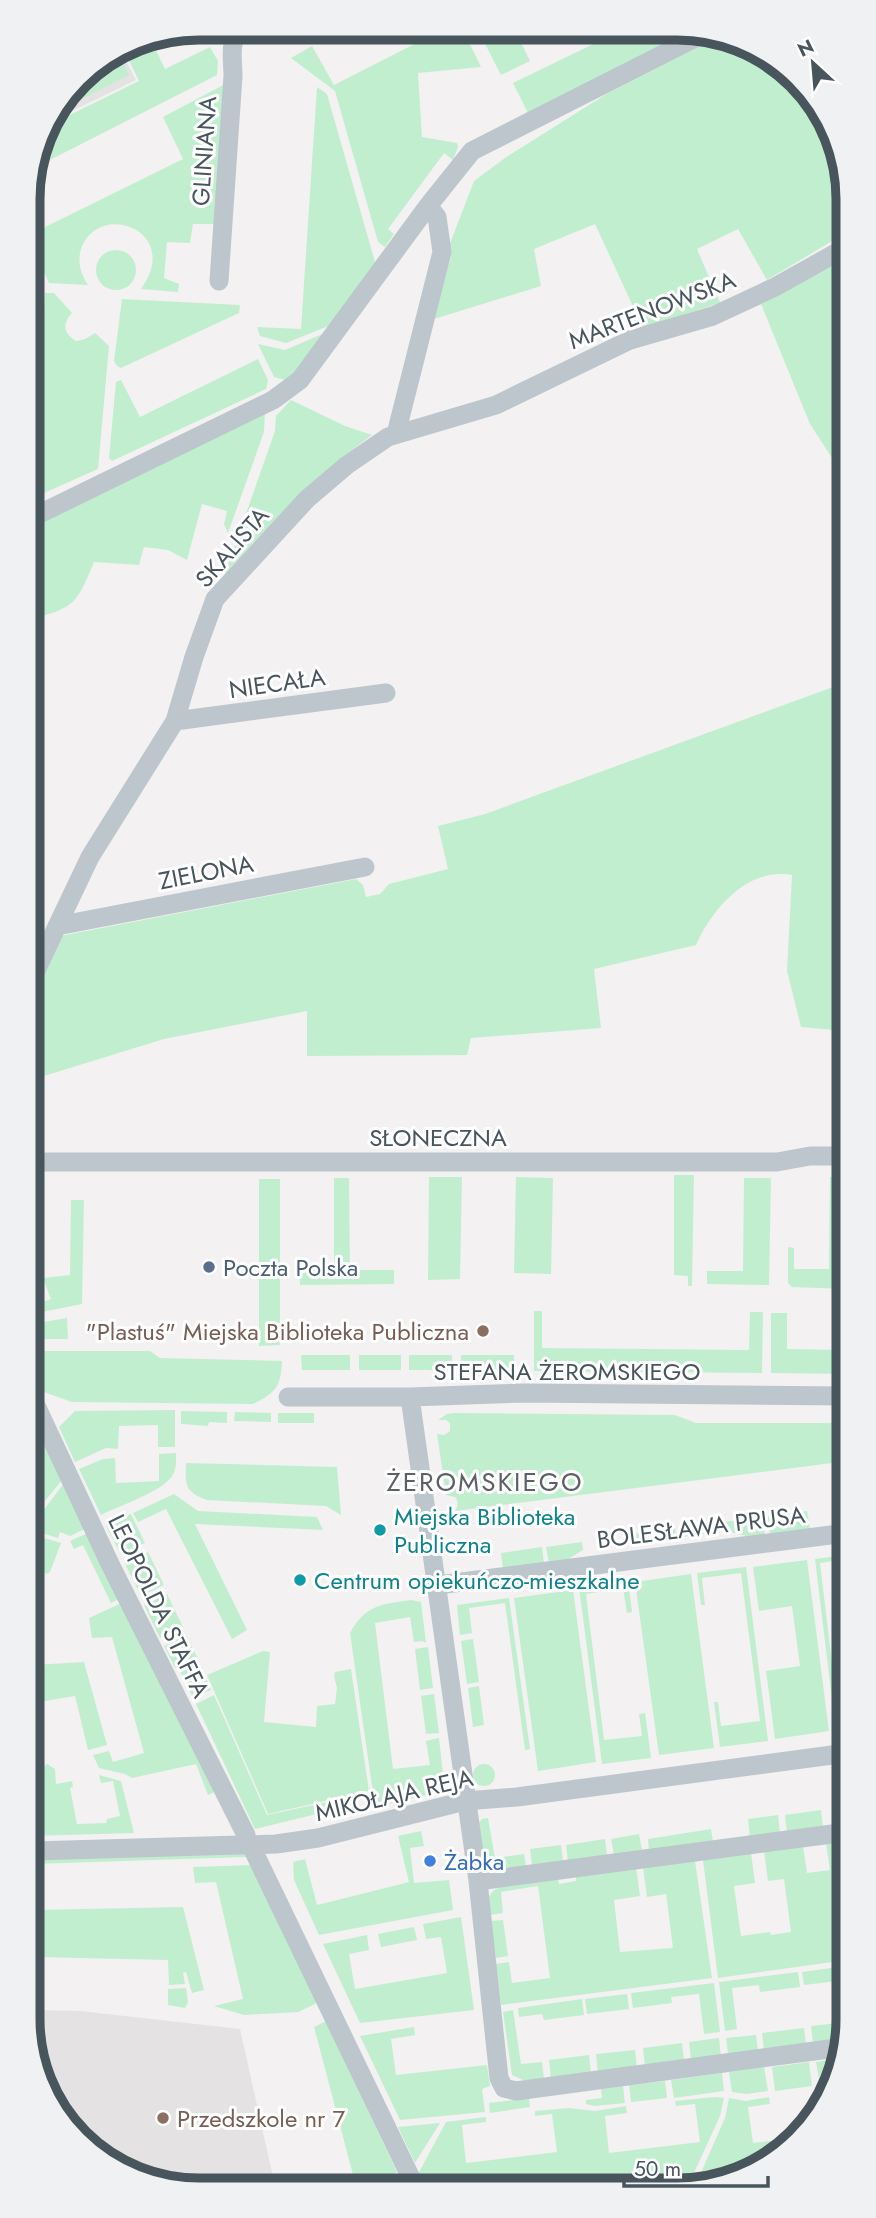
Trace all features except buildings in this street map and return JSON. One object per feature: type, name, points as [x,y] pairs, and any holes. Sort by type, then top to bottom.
[{"type":"street","name":"GLINIANA","points":[[219,281],[233,41]]},
{"type":"street","points":[[41,513],[273,400],[296,383],[310,368],[428,206],[472,151],[689,41]]},
{"type":"street","points":[[396,434],[442,252],[438,217],[428,206]]},
{"type":"street","name":"MARTENOWSKA","points":[[396,434],[496,405],[630,340],[713,316],[775,287],[836,252]]},
{"type":"street","name":"SKALISTA","points":[[41,961],[90,857],[175,721],[215,599],[307,499],[347,465],[396,434]]},
{"type":"street","name":"NIECAŁA","points":[[175,721],[386,693]]},
{"type":"street","name":"ZIELONA","points":[[57,926],[365,867]]},
{"type":"street","name":"SŁONECZNA","points":[[40,1162],[777,1162],[810,1156],[835,1156]]},
{"type":"street","name":"STEFANA ŻEROMSKIEGO","points":[[288,1397],[524,1393],[835,1396]]},
{"type":"street","points":[[410,1397],[478,1881],[499,2078],[505,2088],[516,2091],[833,2048]]},
{"type":"street","name":"LEOPOLDA STAFFA","points":[[40,1415],[110,1564],[250,1843],[411,2178]]},
{"type":"street","name":"BOLESŁAWA PRUSA","points":[[438,1585],[835,1534]]},
{"type":"street","name":"MIKOŁAJA REJA","points":[[40,1850],[276,1844],[318,1838],[465,1801],[517,1797],[835,1756]]},
{"type":"street","points":[[478,1881],[835,1834]]},
{"type":"shaded area","points":[[125,59],[136,80],[65,114],[80,94],[102,73]]},
{"type":"shaded area","name":"Przedszkole nr 7","points":[[40,2010],[80,2011],[240,2029],[273,2178],[199,2178],[168,2175],[138,2166],[102,2145],[73,2116],[52,2080],[42,2039]]},
{"type":"green space","points":[[468,40],[481,67],[418,73],[422,137],[457,143],[458,147],[453,160],[444,153],[388,229],[394,234],[385,247],[378,242],[335,91],[291,58],[312,46],[334,85],[421,41]]},
{"type":"green space","points":[[483,40],[520,40],[530,61],[501,75]]},
{"type":"green space","points":[[601,40],[668,40],[671,46],[529,115],[513,83]]},
{"type":"green space","points":[[708,43],[738,52],[774,73],[778,77],[778,98],[799,98],[803,102],[824,138],[830,158],[836,199],[836,239],[767,280],[738,229],[697,249],[720,303],[643,328],[595,224],[534,249],[541,286],[434,319],[441,284],[450,259],[449,246],[474,181],[505,158],[608,93]]},
{"type":"green space","points":[[154,47],[165,69],[210,47],[218,61],[217,75],[45,163],[52,138],[63,118],[139,81],[128,58]]},
{"type":"green space","points":[[122,61],[129,75],[73,104],[102,73]]},
{"type":"green space","points":[[225,84],[215,224],[193,224],[190,243],[167,242],[164,278],[179,284],[178,292],[141,289],[151,269],[152,251],[145,238],[134,228],[119,224],[104,226],[90,234],[81,249],[80,268],[88,285],[49,283],[41,266],[41,229],[183,159],[163,117]]},
{"type":"green space","points":[[317,87],[327,94],[375,262],[331,325],[286,343],[260,336],[257,327],[301,329]]},
{"type":"green space","points":[[116,250],[130,256],[136,270],[130,284],[116,290],[102,284],[96,270],[102,256]]},
{"type":"green space","points":[[836,264],[836,464],[810,424],[761,304]]},
{"type":"green space","points":[[45,293],[54,293],[72,313],[65,328],[68,335],[76,341],[95,333],[109,346],[98,469],[44,493],[41,493],[41,359]]},
{"type":"green space","points":[[122,299],[240,305],[239,313],[121,368],[114,361]]},
{"type":"green space","points":[[327,332],[299,369],[285,380],[274,377],[258,344],[285,350]]},
{"type":"green space","points":[[258,359],[268,380],[266,389],[112,461],[109,458],[116,382],[121,380],[140,417]]},
{"type":"green space","points":[[291,400],[345,426],[372,435],[337,461],[224,576],[275,431],[276,416]]},
{"type":"green space","points":[[265,411],[264,432],[228,533],[224,524],[227,511],[202,504],[187,560],[168,550],[144,547],[139,565],[94,562],[83,588],[72,603],[41,617],[41,521]]},
{"type":"green space","points":[[836,686],[834,1030],[801,1027],[787,971],[792,875],[776,874],[761,877],[734,893],[712,917],[696,945],[594,969],[601,1028],[471,1038],[467,1055],[307,1056],[307,1011],[164,1039],[41,1077],[41,979],[60,936],[356,879],[363,885],[366,897],[380,894],[389,884],[448,869],[438,826],[485,814]]},
{"type":"green space","points":[[674,1175],[694,1175],[692,1286],[688,1286],[688,1276],[674,1275]]},
{"type":"green space","points":[[429,1177],[462,1177],[460,1279],[428,1280]]},
{"type":"green space","points":[[516,1177],[553,1178],[551,1274],[514,1273]]},
{"type":"green space","points":[[830,1177],[835,1177],[835,1289],[792,1287],[788,1283],[788,1247],[794,1248],[794,1269],[829,1269]]},
{"type":"green space","points":[[334,1178],[349,1178],[350,1270],[394,1270],[394,1284],[300,1285],[299,1267],[334,1265]]},
{"type":"green space","points":[[744,1178],[771,1178],[769,1285],[707,1284],[707,1271],[743,1271]]},
{"type":"green space","points":[[259,1179],[280,1179],[280,1345],[259,1346]]},
{"type":"green space","points":[[71,1200],[84,1200],[82,1304],[40,1312],[40,1303],[51,1299],[43,1278],[70,1275]]},
{"type":"green space","points":[[534,1311],[542,1311],[542,1348],[749,1350],[750,1312],[763,1312],[762,1373],[534,1371]]},
{"type":"green space","points":[[771,1313],[787,1313],[787,1349],[835,1350],[835,1374],[771,1373]]},
{"type":"green space","points":[[67,1318],[68,1339],[40,1339],[40,1323]]},
{"type":"green space","points":[[40,1351],[150,1351],[160,1358],[282,1361],[276,1388],[253,1404],[72,1402],[41,1391]]},
{"type":"green space","points":[[301,1355],[350,1355],[350,1370],[302,1370]]},
{"type":"green space","points":[[359,1355],[401,1355],[401,1370],[359,1370]]},
{"type":"green space","points":[[409,1355],[452,1355],[452,1370],[409,1370]]},
{"type":"green space","points":[[461,1355],[514,1355],[514,1369],[461,1370]]},
{"type":"green space","points":[[175,1410],[175,1447],[158,1447],[158,1425],[119,1426],[118,1449],[106,1448],[75,1462],[59,1427],[75,1411]]},
{"type":"green space","points":[[181,1411],[227,1412],[227,1423],[209,1422],[208,1426],[181,1424]]},
{"type":"green space","points":[[235,1412],[271,1413],[271,1422],[234,1421]]},
{"type":"green space","points":[[278,1413],[314,1413],[314,1423],[278,1423]]},
{"type":"green space","points":[[447,1414],[675,1415],[696,1423],[831,1423],[835,1417],[833,1456],[835,1463],[455,1511],[458,1504],[455,1497],[446,1495],[437,1434],[444,1435],[450,1431],[450,1423],[438,1420]]},
{"type":"green space","points":[[40,1427],[63,1479],[40,1507]]},
{"type":"green space","points":[[176,1453],[175,1471],[167,1482],[150,1493],[101,1515],[79,1469],[103,1459],[115,1458],[116,1483],[159,1481],[159,1454]]},
{"type":"green space","points":[[186,1463],[337,1467],[341,1515],[326,1506],[207,1500],[190,1491]]},
{"type":"green space","points":[[64,1483],[87,1528],[70,1536],[60,1532],[58,1538],[40,1533],[40,1512]]},
{"type":"green space","points":[[174,1494],[198,1511],[317,1517],[323,1530],[195,1524],[247,1630],[232,1639],[166,1509],[138,1522],[133,1513]]},
{"type":"green space","points":[[807,1511],[810,1529],[770,1534],[767,1517]]},
{"type":"green space","points":[[131,1514],[145,1543],[121,1555],[106,1526]]},
{"type":"green space","points":[[762,1517],[765,1534],[747,1536],[725,1531],[723,1522]]},
{"type":"green space","points":[[717,1522],[718,1532],[682,1537],[681,1528]]},
{"type":"green space","points":[[675,1528],[676,1537],[635,1543],[634,1534]]},
{"type":"green space","points":[[90,1532],[121,1598],[111,1603],[83,1545],[74,1549],[70,1541]]},
{"type":"green space","points":[[40,1537],[61,1543],[47,1574],[40,1571]]},
{"type":"green space","points":[[582,1542],[583,1550],[565,1561],[549,1563],[546,1547]]},
{"type":"green space","points":[[542,1547],[544,1564],[503,1569],[501,1553]]},
{"type":"green space","points":[[148,1552],[164,1585],[141,1596],[125,1564]]},
{"type":"green space","points":[[835,1556],[835,1561],[820,1563],[835,1690],[835,1725],[815,1559]]},
{"type":"green space","points":[[807,1560],[829,1731],[775,1739],[766,1671],[800,1666],[792,1606],[759,1611],[753,1567]]},
{"type":"green space","points":[[746,1567],[768,1741],[720,1747],[714,1702],[718,1702],[721,1726],[760,1721],[741,1573],[702,1578],[705,1605],[701,1605],[697,1573]]},
{"type":"green space","points":[[691,1574],[714,1748],[659,1755],[635,1582]]},
{"type":"green space","points":[[628,1580],[632,1612],[627,1613],[623,1588],[586,1594],[604,1740],[642,1736],[639,1714],[645,1713],[651,1758],[602,1764],[579,1587]]},
{"type":"green space","points":[[573,1590],[596,1762],[538,1771],[514,1598]]},
{"type":"green space","points":[[167,1594],[183,1627],[160,1638],[144,1605]]},
{"type":"green space","points":[[509,1598],[530,1749],[525,1750],[505,1603],[469,1608],[472,1633],[460,1635],[457,1605]]},
{"type":"green space","points":[[411,1600],[421,1602],[426,1643],[414,1642],[410,1617],[375,1623],[393,1769],[430,1765],[426,1741],[439,1738],[444,1784],[434,1793],[375,1807],[350,1633],[368,1611]]},
{"type":"green space","points":[[124,1602],[219,1790],[208,1795],[196,1764],[132,1778],[99,1768],[93,1755],[109,1751],[113,1762],[144,1753],[112,1637],[92,1638],[89,1618]]},
{"type":"green space","points":[[186,1635],[197,1657],[175,1668],[164,1646]]},
{"type":"green space","points":[[473,1639],[479,1682],[467,1684],[461,1641]]},
{"type":"green space","points":[[428,1647],[433,1688],[420,1690],[415,1649]]},
{"type":"green space","points":[[263,1651],[270,1652],[264,1722],[316,1727],[317,1706],[335,1704],[335,1672],[351,1669],[369,1791],[268,1814],[207,1675]]},
{"type":"green space","points":[[84,1662],[107,1745],[88,1750],[75,1696],[40,1702],[40,1665]]},
{"type":"green space","points":[[199,1662],[211,1690],[193,1698],[180,1671]]},
{"type":"green space","points":[[479,1686],[484,1725],[473,1727],[468,1688]]},
{"type":"green space","points":[[434,1694],[439,1733],[426,1734],[421,1696]]},
{"type":"green space","points":[[214,1695],[267,1815],[355,1796],[358,1804],[255,1829],[196,1704]]},
{"type":"green space","points":[[47,1764],[55,1769],[56,1784],[72,1781],[73,1787],[70,1788],[77,1824],[106,1823],[107,1819],[120,1816],[113,1781],[101,1783],[99,1775],[121,1781],[134,1833],[40,1836],[40,1770]]},
{"type":"green space","points":[[484,1764],[492,1767],[495,1775],[492,1783],[484,1786],[476,1783],[473,1775],[476,1767]]},
{"type":"green space","points":[[821,1810],[823,1828],[787,1833],[785,1815]]},
{"type":"green space","points":[[778,1815],[780,1833],[750,1838],[748,1819]]},
{"type":"green space","points":[[488,1818],[495,1858],[524,1854],[526,1866],[495,1869],[483,1863],[477,1825],[482,1819]]},
{"type":"green space","points":[[711,1829],[713,1842],[649,1851],[648,1839]]},
{"type":"green space","points":[[421,1831],[424,1846],[410,1848],[414,1883],[449,1880],[453,1910],[319,1935],[294,1880],[293,1862],[305,1859],[317,1905],[409,1882],[398,1836]]},
{"type":"green space","points":[[639,1834],[642,1850],[614,1855],[611,1839]]},
{"type":"green space","points":[[605,1839],[607,1855],[568,1861],[566,1845]]},
{"type":"green space","points":[[835,1842],[835,1962],[718,1978],[703,1860],[751,1853],[755,1883],[734,1886],[741,1936],[770,1932],[771,1935],[791,1932],[784,1879],[768,1881],[764,1851],[803,1846],[807,1873],[830,1870],[826,1843]]},
{"type":"green space","points":[[561,1845],[563,1861],[532,1865],[530,1849]]},
{"type":"green space","points":[[245,1850],[246,1857],[40,1864],[40,1858]]},
{"type":"green space","points":[[695,1861],[712,1978],[501,2005],[496,1964],[509,1962],[512,1983],[550,1978],[538,1886],[501,1892],[503,1913],[490,1915],[488,1898],[493,1891],[500,1887],[558,1879],[559,1884],[576,1881],[576,1875],[636,1867],[640,1896],[614,1900],[620,1952],[673,1948],[666,1894],[647,1897],[643,1867]]},
{"type":"green space","points":[[254,1865],[316,2002],[298,2012],[244,2015],[214,2006],[243,1999],[216,1882],[195,1883],[193,1867]]},
{"type":"green space","points":[[183,1907],[204,1990],[192,1993],[186,1972],[183,1973],[185,1984],[169,1985],[168,1960],[40,1957],[40,1910]]},
{"type":"green space","points":[[461,1917],[474,2010],[360,2023],[323,1944],[367,1935],[369,1950],[349,1954],[355,1989],[447,1973],[441,1937],[426,1939],[423,1924]]},
{"type":"green space","points":[[503,1920],[508,1956],[496,1958],[490,1921]]},
{"type":"green space","points":[[414,1927],[417,1940],[381,1947],[378,1934]]},
{"type":"green space","points":[[835,1967],[835,1981],[804,1985],[802,1972]]},
{"type":"green space","points":[[798,1972],[800,1987],[760,1992],[759,1985],[732,1988],[737,2029],[725,2031],[719,1982]]},
{"type":"green space","points":[[714,1983],[720,2032],[704,2034],[699,1994],[671,1997],[672,2003],[633,2008],[631,1993]]},
{"type":"green space","points":[[186,1988],[188,2002],[185,2008],[168,2005],[168,1989]]},
{"type":"green space","points":[[627,1994],[629,2009],[587,2014],[585,1999]]},
{"type":"green space","points":[[582,1999],[584,2015],[544,2020],[542,2014],[519,2017],[518,2008]]},
{"type":"green space","points":[[513,2010],[521,2064],[542,2062],[544,2079],[525,2081],[512,2075],[503,2012]]},
{"type":"green space","points":[[326,2021],[397,2172],[385,2178],[354,2178],[314,2027]]},
{"type":"green space","points":[[835,2023],[834,2041],[813,2044],[811,2026]]},
{"type":"green space","points":[[414,2027],[415,2035],[391,2039],[396,2075],[487,2065],[490,2086],[482,2089],[485,2112],[400,2120],[360,2036]]},
{"type":"green space","points":[[804,2028],[806,2045],[764,2050],[762,2033]]},
{"type":"green space","points":[[756,2035],[758,2051],[728,2054],[726,2038]]},
{"type":"green space","points":[[719,2038],[721,2057],[691,2060],[689,2042]]},
{"type":"green space","points":[[682,2043],[684,2061],[645,2067],[643,2048]]},
{"type":"green space","points":[[635,2050],[637,2068],[598,2072],[596,2054]]},
{"type":"green space","points":[[589,2055],[591,2073],[551,2079],[549,2060]]},
{"type":"green space","points":[[830,2060],[821,2085],[820,2085],[816,2062]]},
{"type":"green space","points":[[809,2062],[812,2086],[775,2091],[772,2067]]},
{"type":"green space","points":[[764,2067],[768,2091],[747,2094],[732,2092],[729,2072]]},
{"type":"green space","points":[[722,2073],[724,2091],[674,2098],[671,2080]]},
{"type":"green space","points":[[665,2081],[667,2098],[631,2102],[629,2085]]},
{"type":"green space","points":[[623,2086],[625,2103],[595,2106],[586,2104],[586,2100],[602,2098],[601,2089]]},
{"type":"green space","points":[[769,2097],[770,2104],[748,2107],[753,2143],[780,2140],[738,2166],[700,2175],[725,2118],[729,2098],[746,2101]]},
{"type":"green space","points":[[529,2098],[530,2107],[490,2113],[489,2103]]},
{"type":"green space","points":[[724,2098],[720,2116],[692,2176],[420,2178],[418,2174],[446,2122],[486,2117],[486,2122],[462,2125],[466,2163],[557,2152],[552,2114],[535,2116],[535,2111],[569,2108],[595,2111],[626,2106],[627,2113],[605,2116],[609,2153],[700,2142],[695,2104],[676,2106],[675,2101]]},
{"type":"green space","points":[[440,2123],[415,2163],[398,2127]]},
{"type":"place","name":"Poczta Polska","points":[[209,1267]]},
{"type":"place","name":"\"Plastuś\" Miejska Biblioteka Publiczna","points":[[483,1331]]},
{"type":"place","name":"Miejska Biblioteka Publiczna","points":[[380,1530]]},
{"type":"place","name":"Centrum opiekuńczo-mieszkalne","points":[[300,1580]]},
{"type":"place","name":"Żabka","points":[[430,1861]]},
{"type":"place","name":"Przedszkole nr 7","points":[[163,2118]]},
{"type":"district","name":"ŻEROMSKIEGO","points":[[485,1482]]}]
